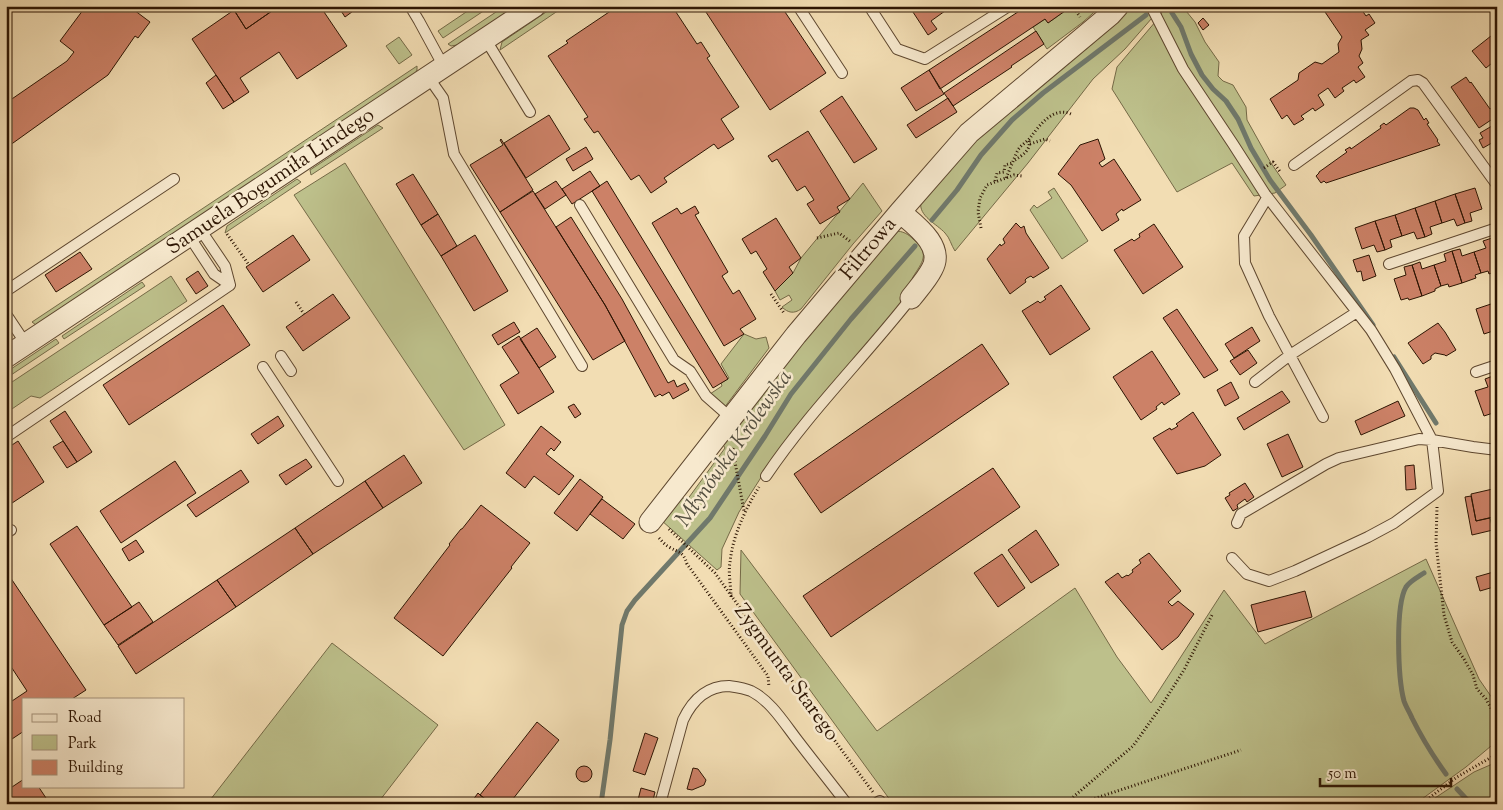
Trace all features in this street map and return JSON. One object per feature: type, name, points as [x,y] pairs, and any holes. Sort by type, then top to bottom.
[{"type":"street","name":"Samuela Bogumiła Lindego","points":[[6,357],[535,6]]},
{"type":"street","name":"Filtrowa","points":[[653,529],[727,424],[796,335],[969,133],[1118,6]]},
{"type":"street","points":[[900,212],[929,239],[936,255],[933,267],[911,298]]},
{"type":"lane","points":[[410,6],[419,21],[436,72],[454,154],[582,366]]},
{"type":"lane","points":[[798,6],[842,73]]},
{"type":"lane","points":[[869,6],[897,49],[924,59],[1009,6]]},
{"type":"lane","points":[[1151,6],[1183,68],[1268,198],[1371,330],[1395,369],[1432,440],[1438,491],[1368,538],[1269,581],[1247,574],[1232,558]]},
{"type":"lane","points":[[486,40],[530,112]]},
{"type":"lane","points":[[1294,165],[1411,81],[1418,80],[1423,83],[1497,185]]},
{"type":"lane","points":[[6,291],[174,179]]},
{"type":"lane","points":[[1268,198],[1244,236],[1245,263],[1323,417]]},
{"type":"lane","points":[[580,205],[674,360],[690,371],[727,424]]},
{"type":"lane","points":[[1389,264],[1497,228]]},
{"type":"lane","points":[[6,437],[230,285],[225,266],[195,232]]},
{"type":"lane","points":[[766,476],[828,395],[884,333],[911,298]]},
{"type":"lane","points":[[1255,382],[1290,355],[1356,312]]},
{"type":"lane","points":[[6,314],[26,344]]},
{"type":"lane","points":[[281,356],[291,371]]},
{"type":"lane","points":[[1476,372],[1497,365]]},
{"type":"lane","points":[[263,368],[338,481]]},
{"type":"lane","points":[[1237,522],[1241,514],[1339,458],[1419,439],[1497,450]]},
{"type":"lane","points":[[660,804],[683,720],[689,708],[699,696],[708,690],[721,686],[750,690],[763,699],[847,804]]},
{"type":"path","points":[[995,181],[997,174],[1004,172],[1005,165],[1024,154],[1043,120],[1060,112],[1071,114]]},
{"type":"path","points":[[1006,178],[1016,152],[1021,145],[1045,139],[1050,141]]},
{"type":"path","points":[[1271,164],[1273,162],[1282,174]]},
{"type":"path","points":[[981,228],[978,212],[980,198],[987,185],[1014,175],[1022,176]]},
{"type":"path","points":[[817,238],[839,233],[850,241]]},
{"type":"path","points":[[227,234],[249,266]]},
{"type":"path","points":[[771,294],[784,313]]},
{"type":"path","points":[[296,302],[304,314]]},
{"type":"path","points":[[727,424],[744,512]]},
{"type":"path","name":"Zygmunta Starego","points":[[766,476],[744,512],[736,535],[729,563],[732,598],[878,802]]},
{"type":"path","points":[[1438,491],[1436,543],[1444,615],[1452,642],[1473,675],[1477,689],[1486,699],[1497,719]]},
{"type":"path","points":[[653,529],[668,546],[678,550],[684,556],[687,564],[768,676],[771,707]]},
{"type":"path","points":[[684,544],[710,567],[732,598]]},
{"type":"path","points":[[1065,804],[1133,746],[1184,670],[1213,613]]},
{"type":"path","points":[[1078,804],[1241,750]]},
{"type":"path","points":[[1420,804],[1457,777],[1497,754]]},
{"type":"green space","points":[[475,6],[491,6],[443,38],[438,31]]},
{"type":"green space","points":[[505,6],[516,6],[457,45],[451,46],[448,44]]},
{"type":"green space","points":[[555,6],[565,6],[500,50],[502,42]]},
{"type":"green space","points":[[1072,6],[1101,6],[1047,49],[1033,27],[1045,19],[1048,23]]},
{"type":"green space","points":[[1130,6],[1146,7],[1152,18],[1125,49],[1093,79],[1028,163],[955,251],[947,235],[925,216],[922,211],[921,202],[974,138]]},
{"type":"green space","points":[[1166,6],[1182,6],[1195,22],[1205,42],[1219,62],[1218,76],[1223,81],[1233,85],[1246,107],[1247,120],[1271,163],[1286,185],[1275,193],[1254,196],[1232,163],[1177,192],[1112,89],[1117,67],[1156,21]]},
{"type":"green space","points":[[399,37],[412,55],[399,64],[386,46]]},
{"type":"green space","points":[[417,66],[414,76],[36,325],[32,322]]},
{"type":"green space","points":[[378,125],[383,128],[311,175],[310,170]]},
{"type":"green space","points":[[345,163],[505,425],[464,450],[294,195]]},
{"type":"green space","points":[[297,179],[301,182],[225,233],[227,226]]},
{"type":"green space","points":[[863,183],[882,211],[801,309],[793,312],[787,311],[782,307],[792,300],[789,295],[780,300],[775,291],[793,273],[801,258]]},
{"type":"green space","points":[[1054,188],[1088,241],[1062,259],[1030,210],[1034,205],[1037,208],[1052,198],[1048,192]]},
{"type":"green space","points":[[895,231],[903,232],[919,244],[923,254],[922,262],[912,279],[907,296],[767,468],[739,512],[722,549],[721,567],[717,570],[661,520],[679,496],[687,500],[725,448],[721,441]]},
{"type":"green space","points":[[171,276],[187,301],[40,398],[31,396],[6,413],[6,386]]},
{"type":"green space","points":[[142,282],[145,286],[64,339],[62,336]]},
{"type":"green space","points":[[744,334],[756,339],[766,337],[769,348],[724,408],[710,394],[722,386],[721,383],[729,378],[721,364]]},
{"type":"green space","points":[[56,339],[59,343],[11,375],[8,371]]},
{"type":"green space","points":[[741,550],[877,731],[1075,588],[1117,657],[1151,703],[1224,590],[1265,644],[1426,559],[1479,679],[1497,705],[1497,741],[1466,767],[1415,804],[893,804],[740,594]]},
{"type":"green space","points":[[332,643],[438,725],[377,804],[207,804]]},
{"type":"green space","points":[[1497,762],[1497,804],[1426,804],[1474,772]]},
{"type":"building","points":[[86,6],[131,6],[150,22],[138,38],[135,36],[108,75],[6,148],[6,103],[67,61],[74,52],[60,41]]},
{"type":"building","points":[[240,6],[269,6],[272,11],[246,29],[234,10]]},
{"type":"building","points":[[279,6],[320,6],[347,46],[297,79],[279,52],[240,78],[249,92],[234,102],[192,39],[234,10],[246,29]]},
{"type":"building","points":[[338,6],[360,6],[345,17]]},
{"type":"building","points":[[618,6],[672,6],[697,44],[701,42],[710,56],[707,58],[739,107],[721,119],[734,139],[718,149],[714,144],[664,178],[667,182],[651,193],[639,175],[631,180],[598,131],[594,133],[584,119],[588,117],[548,56],[568,43],[566,41]]},
{"type":"building","points":[[702,6],[781,6],[826,73],[770,110]]},
{"type":"building","points":[[909,6],[952,6],[931,21],[937,29],[928,35]]},
{"type":"building","points":[[1027,6],[1072,6],[1048,23],[1045,19],[940,89],[929,70]]},
{"type":"building","points":[[1326,6],[1359,6],[1366,16],[1369,14],[1375,23],[1365,30],[1369,35],[1361,40],[1362,49],[1359,56],[1363,63],[1358,67],[1365,77],[1356,83],[1354,80],[1342,88],[1344,91],[1335,98],[1328,88],[1318,95],[1324,105],[1315,111],[1313,108],[1301,116],[1304,119],[1294,125],[1287,115],[1282,119],[1270,99],[1298,80],[1299,73],[1315,62],[1322,64],[1339,52],[1338,44],[1342,37],[1323,9]]},
{"type":"building","points":[[1203,18],[1209,25],[1203,30],[1198,23]]},
{"type":"building","points":[[1036,31],[1044,44],[953,106],[944,93]]},
{"type":"building","points":[[1496,32],[1497,59],[1486,68],[1472,51]]},
{"type":"building","points":[[929,70],[944,94],[916,111],[901,88]]},
{"type":"building","points":[[216,75],[234,102],[223,109],[206,83]]},
{"type":"building","points":[[1466,77],[1490,109],[1495,106],[1497,109],[1497,116],[1479,128],[1451,87]]},
{"type":"building","points":[[842,96],[877,149],[854,163],[820,111]]},
{"type":"building","points":[[948,98],[957,112],[916,138],[907,125]]},
{"type":"building","points":[[1410,108],[1418,110],[1424,120],[1426,118],[1429,123],[1427,124],[1440,145],[1326,183],[1324,181],[1321,183],[1316,176],[1347,152],[1345,150],[1350,147],[1351,149],[1381,128],[1380,126],[1384,123],[1386,125]]},
{"type":"building","points":[[549,115],[570,149],[526,178],[504,143]]},
{"type":"building","points":[[1497,123],[1497,140],[1483,148],[1479,140],[1483,138],[1480,133]]},
{"type":"building","points":[[808,131],[850,199],[837,207],[840,212],[820,224],[807,204],[814,200],[805,186],[797,191],[777,159],[772,162],[768,156]]},
{"type":"building","points":[[501,139],[533,190],[500,212],[470,165],[503,145]]},
{"type":"building","points":[[1098,139],[1105,159],[1099,163],[1102,167],[1114,159],[1141,200],[1123,211],[1122,209],[1116,214],[1119,220],[1102,231],[1071,185],[1058,174],[1080,145]]},
{"type":"building","points":[[586,147],[593,159],[573,171],[566,159]]},
{"type":"building","points":[[590,171],[600,186],[572,204],[562,189]]},
{"type":"building","points":[[413,174],[438,214],[421,225],[396,184]]},
{"type":"building","points":[[556,181],[566,195],[545,209],[535,194]]},
{"type":"building","points":[[607,181],[728,379],[713,388],[592,191]]},
{"type":"building","points":[[1475,188],[1482,209],[1470,213],[1472,221],[1465,223],[1455,194]]},
{"type":"building","points":[[533,191],[605,305],[625,341],[593,360],[500,212]]},
{"type":"building","points":[[1455,194],[1465,223],[1457,226],[1454,219],[1442,223],[1435,201]]},
{"type":"building","points":[[1435,201],[1442,223],[1430,227],[1432,234],[1425,237],[1415,208]]},
{"type":"building","points":[[695,206],[699,213],[695,215],[728,272],[722,276],[733,294],[739,290],[756,319],[740,329],[744,334],[724,346],[652,223],[677,208],[681,214]]},
{"type":"building","points":[[1415,208],[1425,237],[1417,239],[1414,232],[1402,236],[1395,215]]},
{"type":"building","points":[[438,214],[457,246],[441,256],[421,225]]},
{"type":"building","points":[[1395,215],[1402,236],[1390,240],[1392,247],[1385,250],[1375,221]]},
{"type":"building","points":[[571,217],[622,299],[668,383],[674,380],[677,387],[685,383],[689,390],[673,399],[669,392],[655,397],[605,305],[556,227]]},
{"type":"building","points":[[776,218],[801,258],[789,267],[793,273],[775,291],[763,272],[767,269],[756,251],[751,254],[742,239]]},
{"type":"building","points":[[1375,221],[1385,250],[1377,252],[1374,245],[1362,249],[1355,228]]},
{"type":"building","points":[[1016,223],[1021,228],[1024,226],[1026,233],[1049,268],[1033,278],[1031,276],[1027,278],[1026,282],[1010,294],[987,259],[1000,244],[1001,246],[1005,243],[1003,239]]},
{"type":"building","points":[[1154,224],[1183,267],[1143,294],[1114,250],[1132,239],[1134,241],[1140,237],[1139,234]]},
{"type":"building","points":[[293,235],[310,260],[263,292],[246,267]]},
{"type":"building","points":[[475,235],[508,291],[474,311],[441,256]]},
{"type":"building","points":[[1492,238],[1497,253],[1497,271],[1489,274],[1488,271],[1481,273],[1474,252],[1486,248],[1483,241]]},
{"type":"building","points":[[1460,249],[1462,256],[1474,252],[1481,273],[1475,275],[1476,278],[1462,283],[1452,251]]},
{"type":"building","points":[[1452,251],[1462,283],[1449,287],[1448,284],[1441,286],[1434,265],[1446,261],[1444,254]]},
{"type":"building","points":[[80,252],[92,269],[56,292],[45,275]]},
{"type":"building","points":[[1369,255],[1376,276],[1363,281],[1361,271],[1357,272],[1353,260]]},
{"type":"building","points":[[1420,262],[1422,269],[1434,265],[1441,286],[1435,289],[1435,291],[1422,296],[1412,265]]},
{"type":"building","points":[[1412,265],[1422,296],[1401,300],[1394,279],[1406,275],[1404,267]]},
{"type":"building","points":[[198,271],[208,286],[196,294],[186,279]]},
{"type":"building","points":[[1061,285],[1090,329],[1050,355],[1022,311],[1038,301],[1040,303],[1046,299],[1044,297]]},
{"type":"building","points":[[333,294],[350,318],[303,351],[286,327]]},
{"type":"building","points":[[1494,303],[1497,311],[1497,341],[1493,331],[1484,334],[1476,309]]},
{"type":"building","points":[[223,305],[250,345],[129,425],[103,385]]},
{"type":"building","points":[[1177,309],[1218,370],[1204,378],[1163,318]]},
{"type":"building","points":[[514,322],[520,332],[498,345],[492,335]]},
{"type":"building","points":[[1438,323],[1456,350],[1446,356],[1435,353],[1431,356],[1431,359],[1423,364],[1408,343]]},
{"type":"building","points":[[1252,327],[1260,341],[1234,358],[1225,344]]},
{"type":"building","points":[[537,328],[556,357],[539,368],[520,339]]},
{"type":"building","points":[[519,336],[554,392],[518,414],[500,385],[519,373],[502,347]]},
{"type":"building","points":[[982,344],[1009,384],[821,513],[794,474]]},
{"type":"building","points":[[1248,350],[1257,363],[1240,375],[1230,361]]},
{"type":"building","points":[[1152,351],[1180,394],[1164,405],[1162,402],[1156,407],[1157,409],[1141,420],[1113,377]]},
{"type":"building","points":[[1493,376],[1497,387],[1497,414],[1493,416],[1493,413],[1484,416],[1475,391],[1488,387],[1485,379]]},
{"type":"building","points":[[1231,382],[1239,398],[1225,406],[1217,390]]},
{"type":"building","points":[[1282,391],[1290,402],[1244,430],[1237,418]]},
{"type":"building","points":[[1398,401],[1405,416],[1361,435],[1355,421]]},
{"type":"building","points":[[574,404],[581,414],[575,418],[568,407]]},
{"type":"building","points":[[65,411],[92,452],[77,462],[50,421]]},
{"type":"building","points":[[1193,412],[1221,455],[1205,466],[1177,474],[1153,438],[1170,428],[1171,430],[1175,428],[1178,426],[1176,424]]},
{"type":"building","points":[[278,416],[284,426],[258,444],[251,434]]},
{"type":"building","points":[[541,426],[561,442],[554,451],[551,448],[546,454],[574,476],[559,495],[534,476],[525,488],[506,473]]},
{"type":"building","points":[[1288,434],[1303,467],[1282,477],[1267,444]]},
{"type":"building","points":[[18,441],[44,482],[6,507],[6,449]]},
{"type":"building","points":[[63,441],[77,462],[67,468],[53,447]]},
{"type":"building","points":[[404,455],[422,483],[383,508],[365,481]]},
{"type":"building","points":[[306,459],[312,467],[286,485],[279,475]]},
{"type":"building","points":[[175,461],[196,493],[121,543],[100,511]]},
{"type":"building","points":[[1414,465],[1416,489],[1406,490],[1405,466]]},
{"type":"building","points":[[993,468],[1020,507],[831,637],[803,596]]},
{"type":"building","points":[[241,470],[249,482],[196,517],[187,505]]},
{"type":"building","points":[[580,479],[603,497],[577,531],[554,513]]},
{"type":"building","points":[[365,481],[383,508],[313,554],[295,528]]},
{"type":"building","points":[[1245,483],[1254,497],[1247,502],[1245,499],[1233,511],[1225,498],[1230,495],[1229,493]]},
{"type":"building","points":[[1497,488],[1497,516],[1476,521],[1471,494]]},
{"type":"building","points":[[1471,496],[1476,521],[1490,518],[1493,530],[1472,535],[1465,497]]},
{"type":"building","points":[[602,499],[635,524],[623,539],[590,514]]},
{"type":"building","points":[[481,505],[530,543],[443,656],[394,618],[449,544]]},
{"type":"building","points":[[77,526],[132,607],[104,625],[50,544]]},
{"type":"building","points":[[295,528],[313,554],[236,607],[217,580]]},
{"type":"building","points":[[1036,530],[1059,565],[1031,583],[1008,550]]},
{"type":"building","points":[[136,540],[144,552],[129,561],[122,549]]},
{"type":"building","points":[[1149,553],[1181,591],[1168,602],[1172,606],[1178,601],[1194,614],[1178,637],[1162,650],[1105,582],[1118,573],[1122,578],[1128,576],[1141,563],[1139,560]]},
{"type":"building","points":[[1002,554],[1025,588],[998,607],[974,573]]},
{"type":"building","points":[[6,571],[86,690],[74,698],[22,698],[22,732],[6,743],[6,705],[27,691],[6,659]]},
{"type":"building","points":[[1497,571],[1497,586],[1480,591],[1476,577]]},
{"type":"building","points":[[217,580],[236,607],[136,674],[118,646]]},
{"type":"building","points":[[1305,591],[1312,617],[1258,632],[1251,605]]},
{"type":"building","points":[[139,602],[153,622],[118,645],[104,625]]},
{"type":"building","points":[[537,722],[559,740],[509,804],[492,804],[480,795]]},
{"type":"building","points":[[645,733],[658,738],[645,775],[633,771]]},
{"type":"building","points":[[584,766],[590,768],[592,774],[590,780],[584,782],[578,780],[576,774],[578,768]]},
{"type":"building","points":[[693,768],[698,769],[706,780],[704,785],[692,790],[687,789]]},
{"type":"building","points":[[22,780],[22,788],[39,788],[50,804],[6,804],[6,791]]},
{"type":"building","points":[[641,788],[655,792],[652,804],[637,804]]},
{"type":"building","points":[[478,793],[480,795],[492,804],[470,804]]},
{"type":"waterway","points":[[1172,13],[1181,27],[1191,54],[1202,75],[1226,101],[1238,119],[1251,148],[1270,180],[1311,235],[1373,325]]},
{"type":"waterway","name":"Młynówka Królewska","points":[[932,220],[957,190],[981,155],[1012,120],[1043,93],[1146,15]]},
{"type":"waterway","name":"Młynówka Królewska","points":[[601,804],[622,625],[627,611],[710,518],[791,394],[851,319],[915,246]]},
{"type":"waterway","points":[[1394,357],[1436,423]]},
{"type":"waterway","points":[[1424,573],[1406,587],[1403,596],[1399,626],[1400,677],[1404,701],[1432,754],[1446,774]]},
{"type":"waterway","points":[[1457,789],[1471,804]]}]
